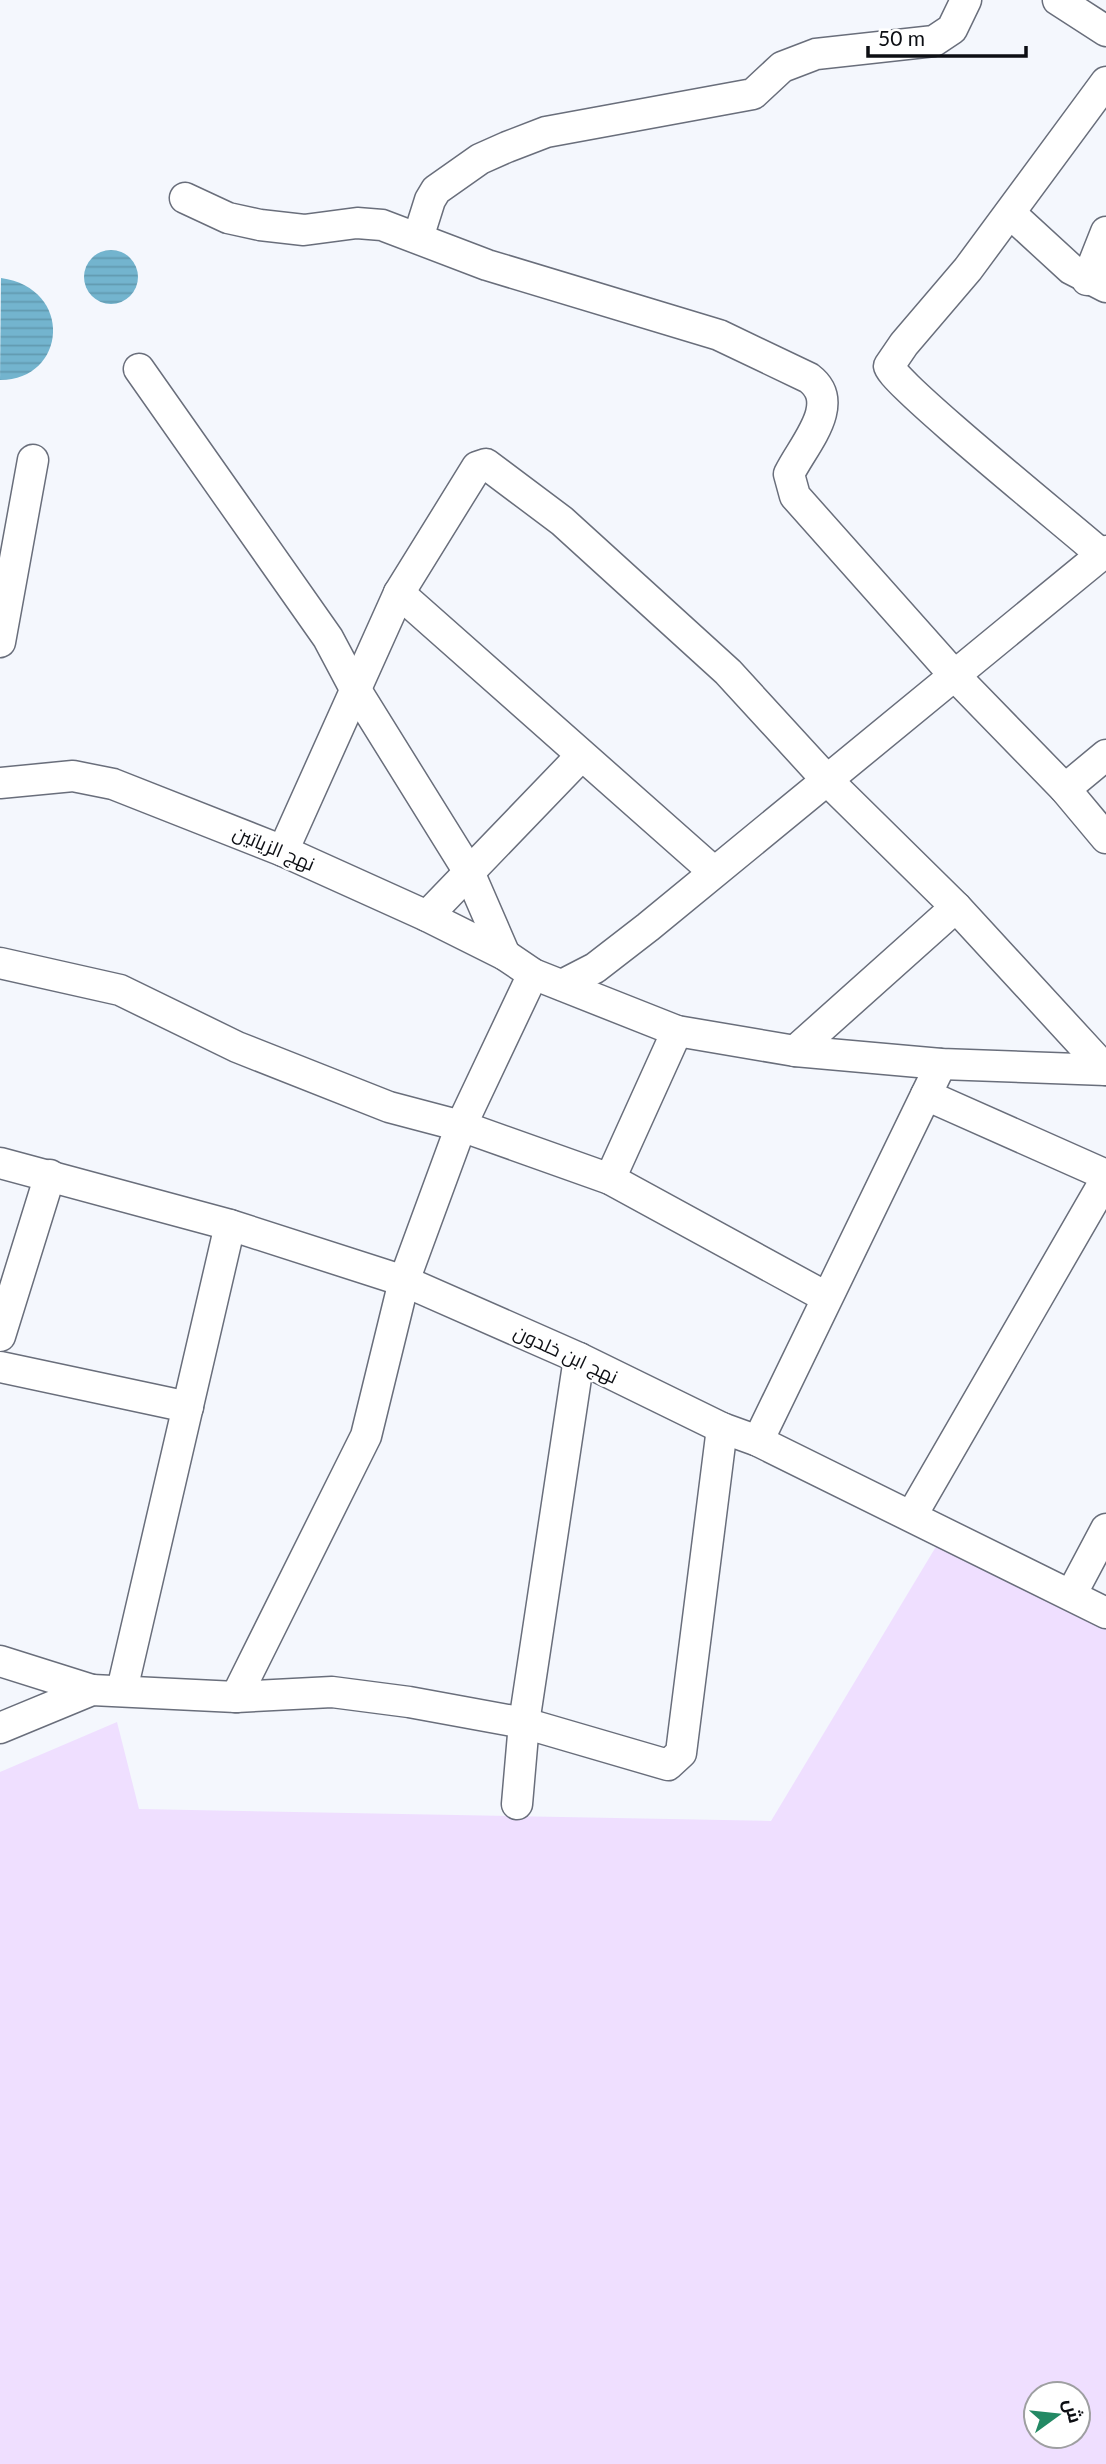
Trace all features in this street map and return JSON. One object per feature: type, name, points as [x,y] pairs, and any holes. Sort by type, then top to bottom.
[{"type":"street","points":[[418,237],[436,190],[489,155],[546,132],[753,94],[782,67],[816,54],[934,41],[952,29],[966,0]]},
{"type":"street","points":[[1058,0],[1106,31]]},
{"type":"street","points":[[562,985],[595,968],[956,677],[1104,552],[925,407],[889,368],[904,344],[968,270],[1106,82]]},
{"type":"street","points":[[184,198],[228,218],[260,225],[304,230],[357,223],[382,225],[487,265],[719,335],[819,386],[825,398],[824,410],[789,474],[795,496],[956,677],[1065,789],[1106,838]]},
{"type":"street","points":[[1010,213],[1096,284],[1106,232]]},
{"type":"street","points":[[139,369],[328,638],[354,687],[469,872],[505,955]]},
{"type":"street","points":[[0,642],[33,460]]},
{"type":"street","points":[[283,851],[354,687],[399,593],[477,467],[486,464],[562,521],[718,663],[827,780],[956,907],[1106,1070]]},
{"type":"street","points":[[399,593],[713,871]]},
{"type":"street","points":[[1065,789],[1106,755]]},
{"type":"street","points":[[427,916],[581,756]]},
{"type":"street","name":"نهج الزياتين","points":[[0,783],[73,776],[92,778],[283,851],[427,916],[505,955],[533,974],[677,1031],[795,1051],[941,1064],[1106,1070]]},
{"type":"street","points":[[795,1051],[956,907]]},
{"type":"street","points":[[0,963],[120,990],[237,1047],[389,1107],[461,1126],[610,1180],[826,1297]]},
{"type":"street","points":[[236,1697],[366,1436],[404,1281],[461,1126],[533,974]]},
{"type":"street","points":[[610,1180],[677,1031]]},
{"type":"street","points":[[758,1441],[941,1064]]},
{"type":"street","points":[[912,1515],[1106,1177],[926,1095]]},
{"type":"street","name":"نهج ابن خلدون","points":[[0,1163],[230,1225],[404,1281],[579,1358],[722,1428],[758,1441],[1106,1613]]},
{"type":"street","points":[[0,1336],[50,1175]]},
{"type":"street","points":[[122,1690],[230,1225]]},
{"type":"street","points":[[517,1804],[524,1723],[579,1358]]},
{"type":"street","points":[[0,1367],[188,1407]]},
{"type":"street","points":[[0,1661],[92,1690],[236,1697],[332,1692],[409,1702],[524,1723],[659,1765],[668,1765],[681,1753],[722,1428]]},
{"type":"street","points":[[1071,1595],[1106,1529]]},
{"type":"street","points":[[0,1728],[92,1690]]},
{"type":"shaded area","points":[[952,1520],[1106,1612],[1106,2464],[0,2464],[0,1772],[117,1722],[139,1809],[771,1821]]},
{"type":"water","points":[[111,250],[130,258],[138,277],[130,296],[111,304],[92,296],[84,277],[92,258]]},
{"type":"water","points":[[1,278],[25,285],[41,298],[50,315],[53,333],[49,350],[39,365],[22,376],[0,380]]}]
